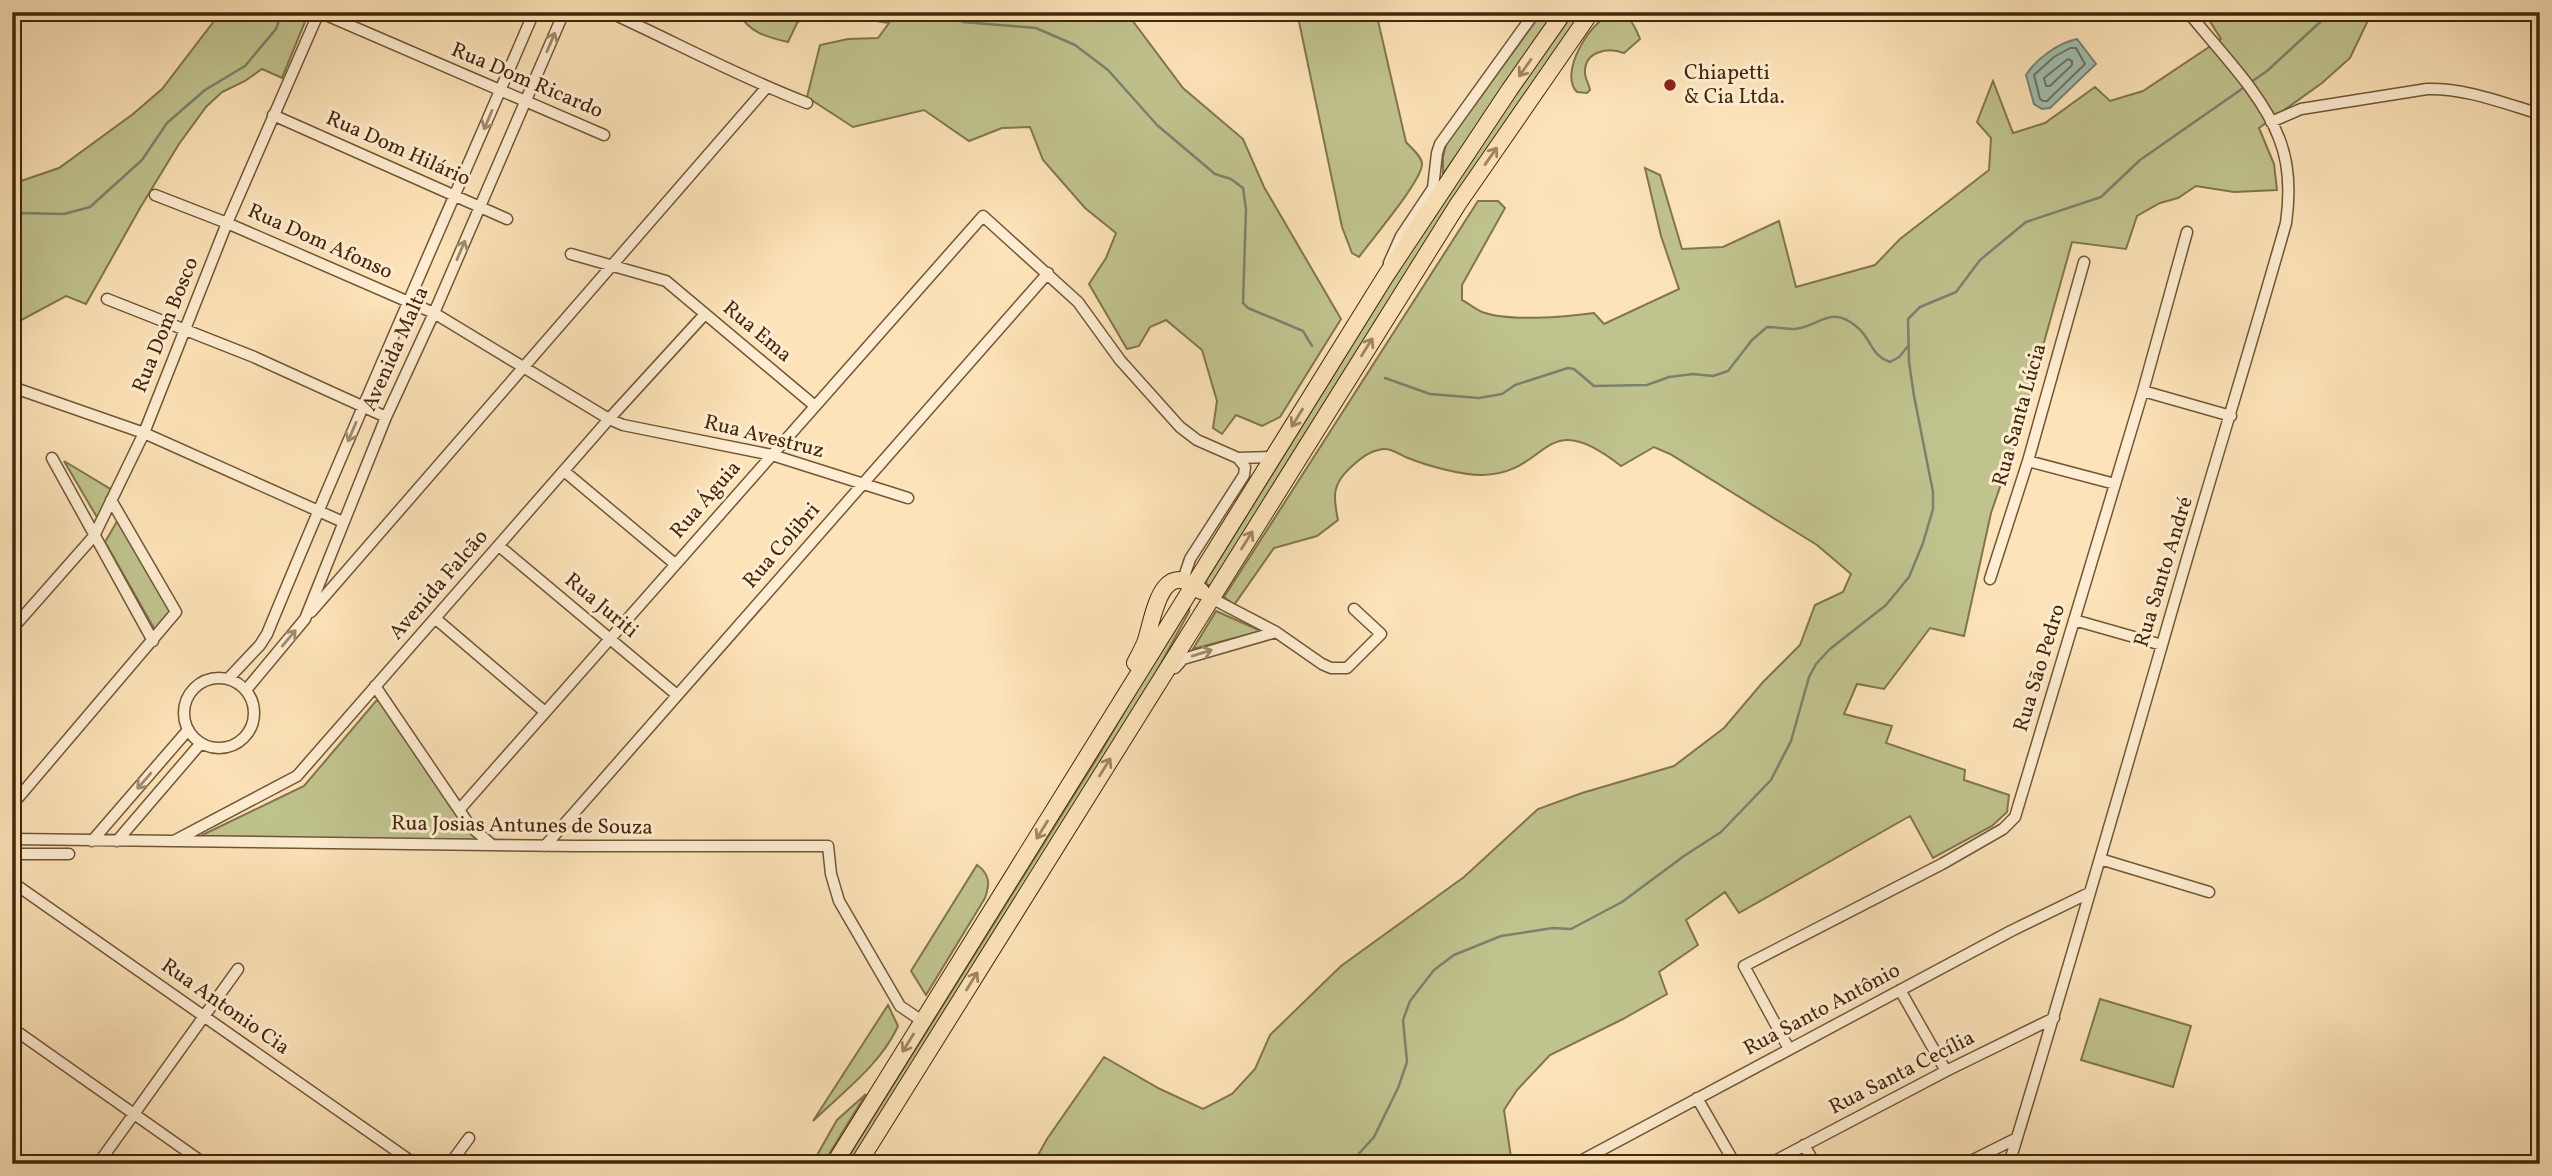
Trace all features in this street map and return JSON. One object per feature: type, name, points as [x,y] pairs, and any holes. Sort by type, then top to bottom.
[{"type":"highway","points":[[858,1164],[1150,694],[1200,597],[1197,588],[1272,457],[1385,277],[1564,12]]},
{"type":"highway","points":[[834,1164],[1064,795],[1197,588],[1591,12]]},
{"type":"highway","points":[[1064,795],[1144,647],[1158,597],[1164,587],[1170,582],[1197,588]]},
{"type":"street","name":"Rua Dom Ricardo","points":[[319,12],[604,135]]},
{"type":"street","name":"Rua Dom Bosco","points":[[12,629],[94,536],[144,433],[227,223],[319,12]]},
{"type":"street","name":"Avenida Malta","points":[[228,679],[267,634],[407,302],[456,196],[534,12]]},
{"type":"street","name":"Avenida Malta","points":[[246,690],[304,619],[386,417],[564,12]]},
{"type":"street","points":[[609,12],[682,45],[766,88],[807,103]]},
{"type":"street","points":[[1385,277],[1395,246],[1433,188],[1440,145],[1535,12]]},
{"type":"street","name":"Rua Santo André","points":[[2010,1164],[2286,223],[2288,178],[2272,122],[2188,12]]},
{"type":"street","points":[[304,619],[766,88]]},
{"type":"street","points":[[2272,122],[2301,109],[2427,89],[2464,92],[2540,114]]},
{"type":"street","name":"Rua Dom Hilário","points":[[273,115],[507,219]]},
{"type":"street","name":"Rua Dom Afonso","points":[[155,195],[227,223],[434,313],[609,419]]},
{"type":"street","name":"Rua Águia","points":[[459,810],[983,216],[1048,272]]},
{"type":"street","name":"Rua São Pedro","points":[[1789,1049],[1744,966],[1942,864],[2008,825],[2015,817],[2143,391],[2187,232]]},
{"type":"street","name":"Rua Ema","points":[[571,254],[666,281],[815,406]]},
{"type":"street","name":"Rua Santa Lúcia","points":[[1990,579],[2028,461],[2084,262]]},
{"type":"street","points":[[1048,272],[1078,302],[1119,360],[1180,427],[1197,440],[1238,458],[1272,457]]},
{"type":"street","name":"Rua Colibri","points":[[545,846],[1048,272]]},
{"type":"street","points":[[107,299],[254,357],[386,417]]},
{"type":"street","name":"Avenida Falcão","points":[[171,842],[298,776],[609,419],[705,314]]},
{"type":"street","points":[[12,387],[144,433],[343,522]]},
{"type":"street","points":[[2143,391],[2231,416]]},
{"type":"street","name":"Rua Avestruz","points":[[609,419],[623,425],[772,455],[908,498]]},
{"type":"street","points":[[52,458],[153,640]]},
{"type":"street","points":[[1238,458],[1245,467],[1244,475],[1190,559],[1197,588],[1276,632],[1331,668],[1346,668],[1381,634],[1354,609]]},
{"type":"street","points":[[2028,461],[2115,484]]},
{"type":"street","points":[[564,471],[675,564]]},
{"type":"street","points":[[12,805],[176,612],[111,500]]},
{"type":"street","name":"Rua Juriti","points":[[499,546],[677,695]]},
{"type":"street","points":[[436,619],[545,712]]},
{"type":"street","points":[[2074,620],[2162,645]]},
{"type":"street","points":[[1150,694],[1183,659],[1276,632]]},
{"type":"street","points":[[228,679],[246,690],[254,711],[248,733],[238,743],[223,748],[201,744],[188,730],[185,708],[194,689],[206,680],[228,679]]},
{"type":"street","points":[[374,686],[470,826],[491,844]]},
{"type":"street","points":[[92,841],[188,730]]},
{"type":"street","points":[[117,841],[201,744]]},
{"type":"street","name":"Rua Josias Antunes de Souza","points":[[12,839],[545,846],[828,846],[831,874],[839,901],[900,1006],[922,1021]]},
{"type":"street","points":[[12,854],[69,854]]},
{"type":"street","points":[[2100,859],[2209,891]]},
{"type":"street","name":"Rua Antonio Cia","points":[[12,882],[415,1164]]},
{"type":"street","name":"Rua Santo Antônio","points":[[1574,1164],[2011,930],[2089,892]]},
{"type":"street","points":[[98,1164],[238,969]]},
{"type":"street","points":[[1900,990],[1946,1071]]},
{"type":"street","name":"Rua Santa Cecília","points":[[1769,1164],[2053,1018]]},
{"type":"street","points":[[12,1028],[205,1164]]},
{"type":"street","points":[[1698,1098],[1735,1164]]},
{"type":"street","points":[[450,1164],[469,1138]]},
{"type":"street","points":[[1965,1164],[2017,1138]]},
{"type":"street","points":[[1804,1145],[1815,1164]]},
{"type":"green space","points":[[221,12],[309,12],[282,78],[262,69],[222,92],[206,107],[179,144],[140,208],[86,304],[66,296],[12,325],[12,184],[59,168],[133,114],[162,89]]},
{"type":"green space","points":[[738,12],[809,12],[797,23],[788,42],[753,29]]},
{"type":"green space","points":[[818,12],[1126,12],[1183,88],[1243,139],[1264,187],[1341,319],[1280,417],[1262,426],[1236,415],[1222,434],[1213,428],[1217,401],[1202,350],[1166,320],[1150,327],[1139,346],[1127,349],[1089,284],[1106,258],[1116,233],[1085,208],[1043,160],[1030,127],[1002,128],[969,141],[924,110],[853,127],[807,97],[820,45],[848,39],[878,38],[889,23]]},
{"type":"green space","points":[[1297,12],[1376,12],[1406,142],[1422,161],[1414,183],[1359,257],[1352,253],[1342,227]]},
{"type":"green space","points":[[1542,12],[1558,12],[1443,174],[1446,144]]},
{"type":"green space","points":[[1572,12],[1585,12],[1212,585],[1207,585],[1206,581],[1466,161]]},
{"type":"green space","points":[[2204,12],[2372,12],[2350,58],[2322,83],[2259,128],[2274,164],[2277,190],[2234,192],[2196,186],[2178,198],[2160,203],[2137,216],[2126,249],[2072,242],[2019,432],[1991,513],[1964,636],[1930,628],[1884,689],[1857,684],[1844,714],[1892,726],[1886,743],[1965,770],[1964,780],[2009,795],[2007,812],[1992,826],[1933,858],[1910,816],[1739,913],[1725,892],[1686,920],[1698,945],[1659,972],[1667,994],[1550,1055],[1517,1090],[1504,1110],[1512,1164],[1033,1164],[1047,1139],[1104,1057],[1160,1089],[1203,1109],[1232,1094],[1255,1069],[1270,1035],[1341,966],[1464,877],[1538,809],[1674,766],[1724,728],[1763,682],[1800,645],[1815,605],[1843,592],[1851,574],[1817,545],[1670,454],[1654,447],[1621,466],[1595,448],[1575,441],[1560,441],[1505,472],[1482,475],[1435,467],[1390,450],[1369,453],[1345,473],[1337,485],[1335,504],[1338,520],[1317,536],[1274,548],[1234,605],[1224,597],[1478,201],[1498,201],[1505,208],[1462,285],[1462,300],[1479,311],[1493,315],[1537,318],[1594,313],[1604,324],[1679,289],[1661,236],[1645,168],[1660,175],[1682,249],[1723,247],[1779,221],[1796,287],[1875,265],[1900,239],[1989,170],[1991,138],[1977,122],[1993,81],[2013,133],[2045,123],[2095,87],[2110,101],[2143,91],[2221,39]]},
{"type":"green space","points":[[1610,15],[1630,21],[1640,39],[1624,53],[1611,50],[1593,55],[1588,60],[1585,73],[1590,90],[1587,93],[1577,92],[1571,73],[1579,49],[1594,27]]},
{"type":"green space","points":[[64,461],[112,490],[98,519]]},
{"type":"green space","points":[[119,518],[172,611],[155,630],[105,542]]},
{"type":"green space","points":[[1190,601],[1189,612],[1108,761],[856,1164],[844,1164],[1099,755]]},
{"type":"green space","points":[[1216,611],[1261,631],[1193,649]]},
{"type":"green space","points":[[376,701],[380,701],[468,830],[479,841],[196,838],[304,786]]},
{"type":"green space","points":[[977,865],[988,880],[985,898],[926,995],[911,971]]},
{"type":"green space","points":[[2100,999],[2191,1026],[2173,1087],[2081,1060]]},
{"type":"green space","points":[[888,1005],[898,1026],[891,1040],[860,1077],[813,1121]]},
{"type":"green space","points":[[866,1094],[823,1164],[812,1164],[837,1120]]},
{"type":"water","points":[[2077,39],[2096,64],[2050,108],[2042,109],[2034,104],[2026,75],[2048,52]]},
{"type":"waterway","points":[[12,216],[19,213],[64,214],[90,207],[142,160],[167,123],[205,90],[245,66],[276,29],[282,12]]},
{"type":"waterway","points":[[943,12],[963,22],[1036,28],[1075,45],[1108,70],[1157,125],[1215,174],[1231,179],[1243,188],[1246,209],[1243,303],[1248,308],[1303,331],[1312,346]]},
{"type":"waterway","points":[[2251,82],[2267,71],[2331,12]]},
{"type":"waterway","points":[[1347,1164],[1374,1137],[1398,1088],[1407,1062],[1403,1020],[1410,1001],[1434,970],[1454,955],[1501,936],[1553,928],[1571,929],[1622,902],[1721,832],[1771,780],[1791,741],[1809,677],[1816,664],[1830,649],[1886,605],[1909,577],[1933,509],[1933,492],[1909,362],[1908,319],[1920,307],[1956,292],[1980,260],[2026,222],[2101,197],[2140,160],[2246,86]]},
{"type":"waterway","points":[[1385,378],[1430,394],[1479,398],[1502,394],[1515,385],[1568,368],[1574,369],[1594,386],[1647,385],[1669,377],[1693,374],[1713,376],[1728,371],[1752,340],[1767,327],[1795,329],[1832,317],[1848,320],[1866,337],[1875,351],[1890,362],[1899,357],[1909,345]]},
{"type":"place","name":"Chiapetti & Cia Ltda.","points":[[1670,85]]}]
